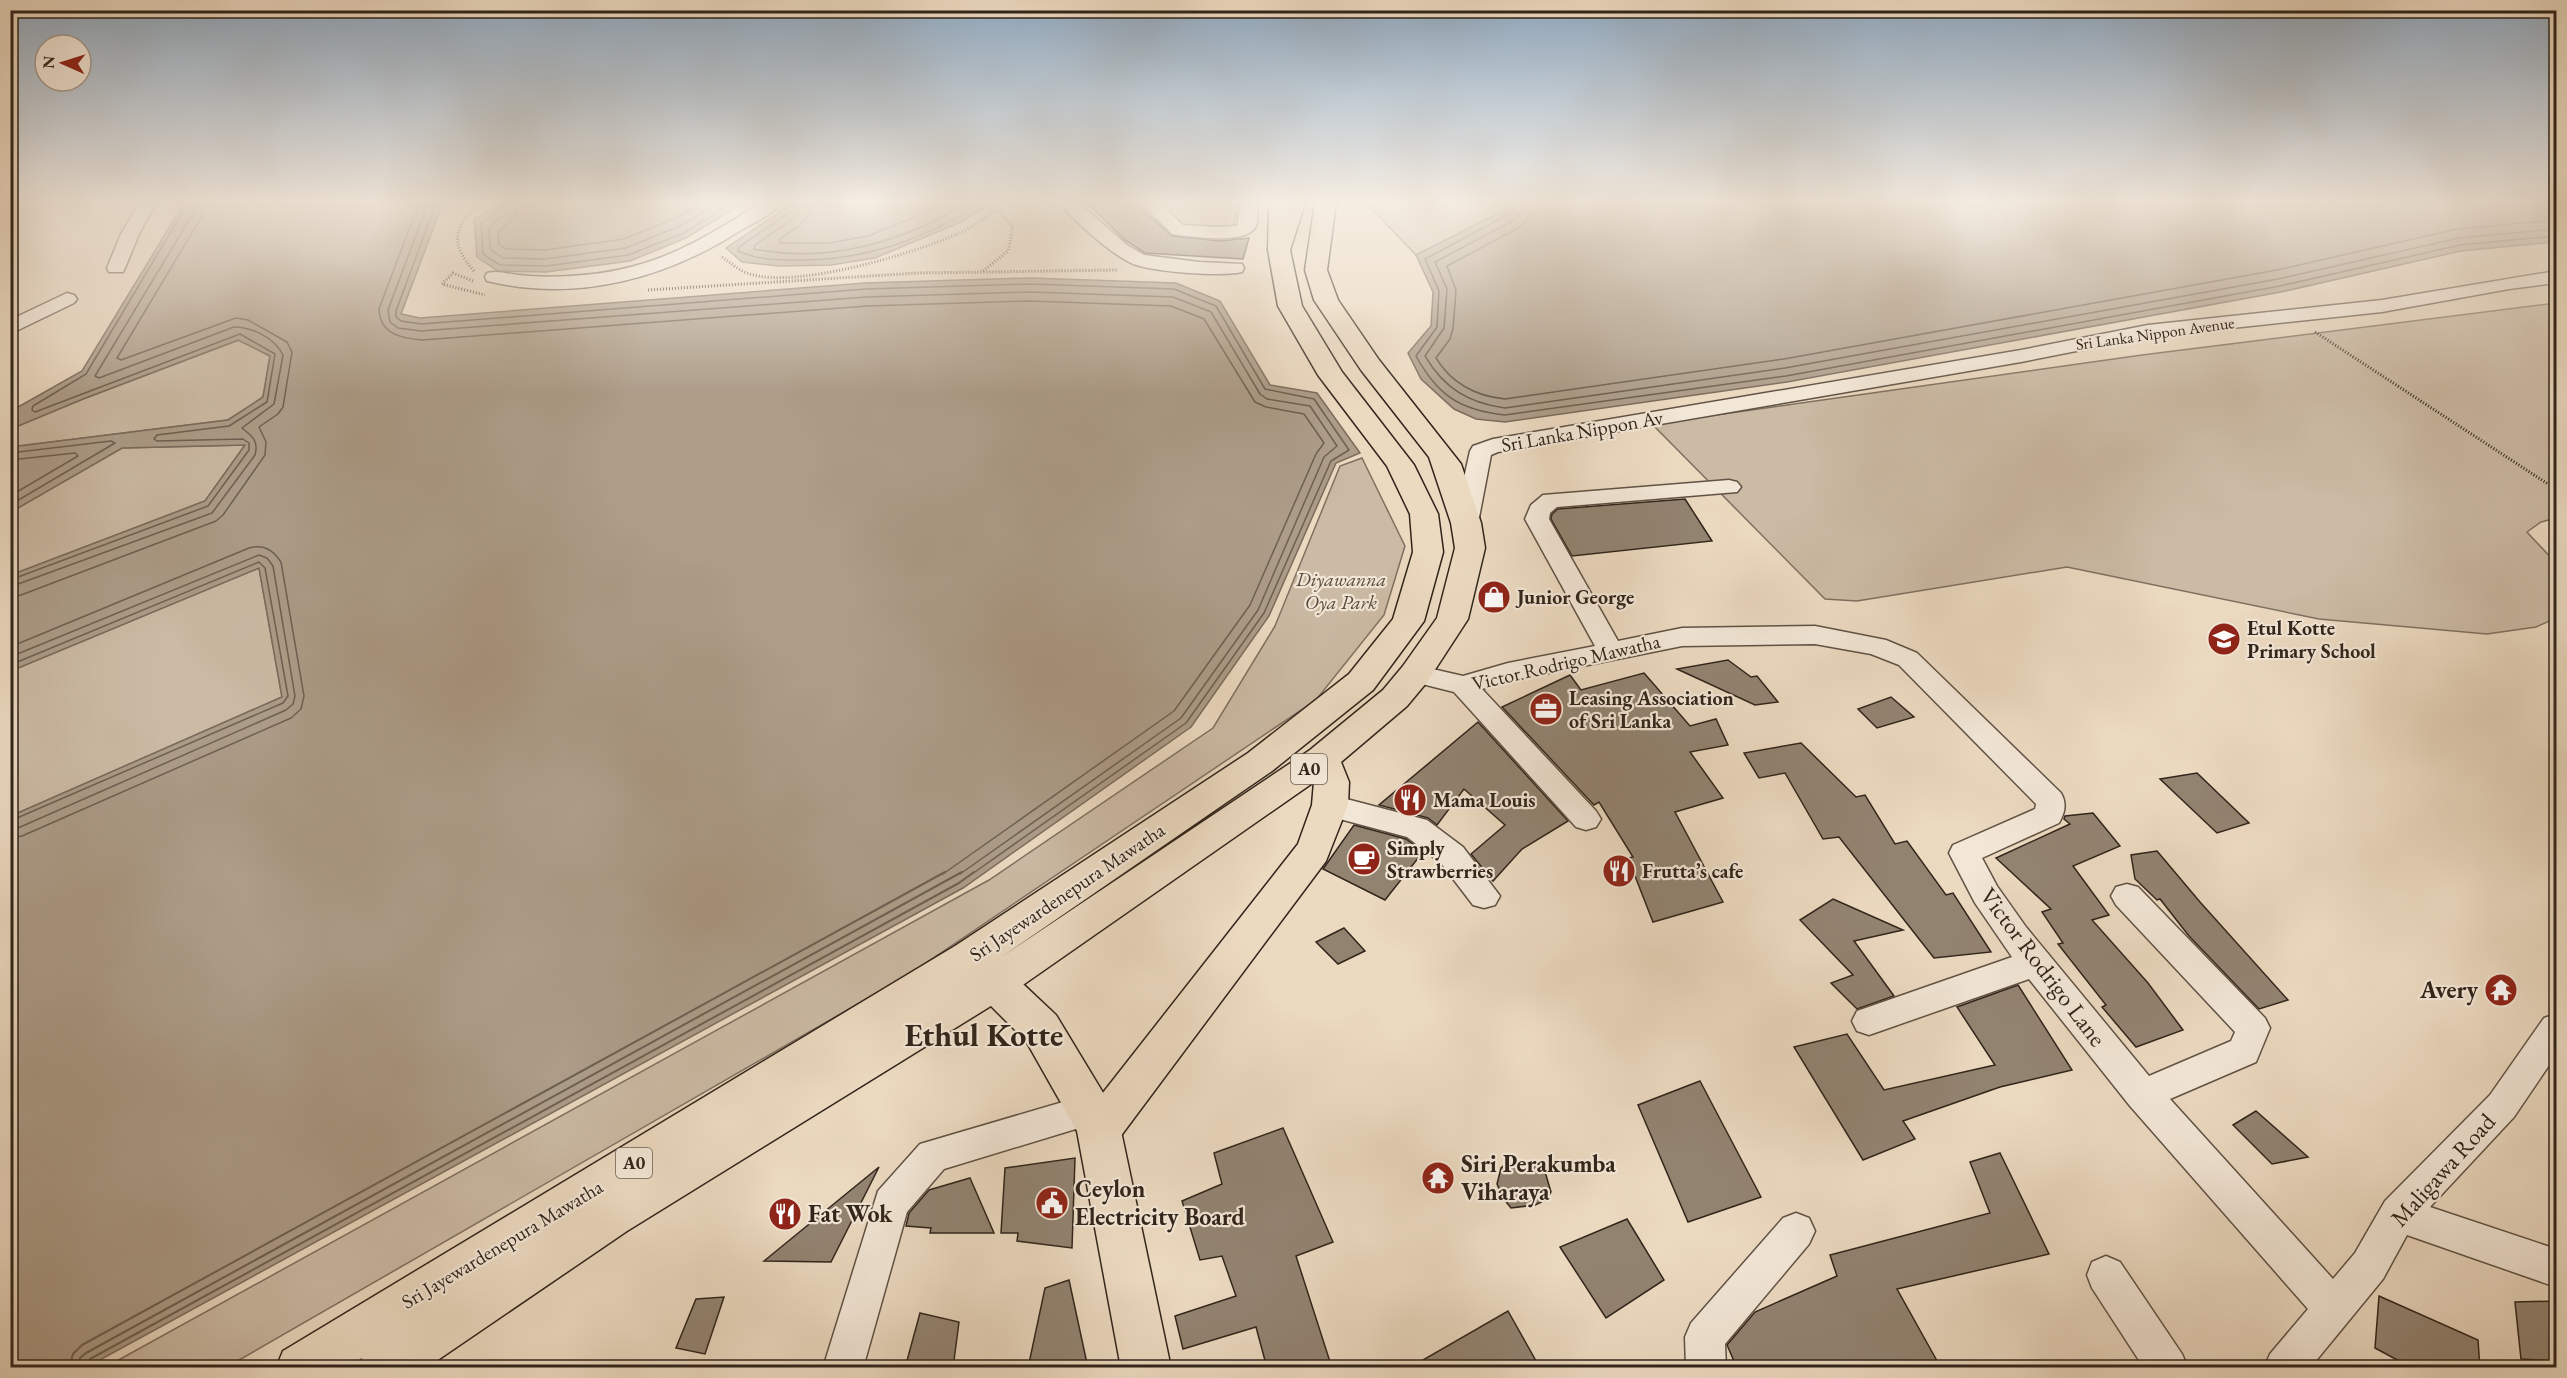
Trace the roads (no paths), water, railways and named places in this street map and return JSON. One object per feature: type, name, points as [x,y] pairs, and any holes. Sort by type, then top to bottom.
[{"type":"main road","name":"Sri Jayewardenepura Mawatha","points":[[382,1368],[611,1216],[896,1045],[981,971],[1260,762],[1361,682],[1408,621],[1428,552],[1424,514],[1400,465],[1331,375],[1290,306],[1281,267]]},
{"type":"main road","name":"Sri Jayewardenepura Mawatha","points":[[300,1368],[981,971],[1322,759],[1395,699],[1452,619],[1470,548],[1466,523],[1447,464],[1370,365],[1326,300],[1316,267]]},
{"type":"main road","points":[[1095,1120],[1313,851],[1332,806],[1330,771],[1322,759]]},
{"type":"main road","points":[[981,971],[1041,1028],[1095,1120],[1146,1368]]},
{"type":"street","points":[[488,285],[590,281],[657,267]]},
{"type":"street","points":[[1194,267],[1235,268]]},
{"type":"street","name":"Sri Lanka Nippon Avenue","points":[[1720,406],[2021,356],[2148,331],[2382,306],[2509,283],[2556,277]]},
{"type":"street","points":[[10,328],[67,299]]},
{"type":"street","name":"Sri Lanka Nippon Av","points":[[1466,523],[1481,451],[1493,446],[1720,406]]},
{"type":"street","points":[[1610,651],[1537,519],[1539,510],[1551,500],[1729,487]]},
{"type":"street","name":"Victor Rodrigo Mawatha","points":[[1415,674],[1463,685],[1508,672],[1682,637],[1815,635],[1877,646],[1908,659]]},
{"type":"street","name":"Victor Rodrigo Lane","points":[[1908,659],[2050,801],[2049,816],[1964,853],[1973,874],[2035,963],[2142,1095],[2334,1309]]},
{"type":"street","points":[[1463,685],[1586,819]]},
{"type":"street","points":[[1332,806],[1416,828],[1452,855],[1484,896]]},
{"type":"street","points":[[2127,896],[2253,1028],[2244,1051],[2142,1095]]},
{"type":"street","points":[[1869,1021],[2035,963]]},
{"type":"street","name":"Maligawa Road","points":[[2284,1368],[2369,1266],[2398,1214],[2502,1106],[2556,1028]]},
{"type":"street","points":[[843,1368],[891,1203],[933,1155],[1095,1120]]},
{"type":"street","points":[[2398,1214],[2556,1268]]},
{"type":"street","points":[[1706,1368],[1705,1337],[1796,1231]]},
{"type":"street","points":[[2106,1275],[2168,1368]]},
{"type":"water","points":[[145,267],[419,267],[401,314],[420,318],[865,283],[1030,278],[1176,283],[1220,301],[1270,385],[1317,393],[1360,453],[1336,463],[1269,616],[1191,727],[963,888],[87,1367],[11,1367],[11,816],[282,697],[259,568],[11,671],[11,575],[205,501],[245,445],[122,448],[11,512],[11,447],[228,420],[263,397],[270,356],[238,340],[11,429],[11,411],[82,371]]},
{"type":"water","points":[[492,267],[582,267],[546,272],[498,271]]},
{"type":"water","points":[[1422,267],[2389,267],[2281,292],[1787,382],[1505,422],[1476,419],[1454,409],[1421,379],[1408,353],[1431,326],[1433,292]]},
{"type":"place","name":"Junior George","points":[[1494,597]]},
{"type":"place","name":"Etul Kotte Primary School","points":[[2224,639]]},
{"type":"place","name":"Leasing Association of Sri Lanka","points":[[1546,709]]},
{"type":"place","name":"Mama Louis","points":[[1410,800]]},
{"type":"place","name":"Simply Strawberries","points":[[1364,859]]},
{"type":"place","name":"Frutta’s cafe","points":[[1619,871]]},
{"type":"place","name":"Avery","points":[[2501,990]]},
{"type":"place","name":"Siri Perakumba Viharaya","points":[[1438,1178]]},
{"type":"place","name":"Ceylon Electricity Board","points":[[1052,1203]]},
{"type":"place","name":"Fat Wok","points":[[785,1214]]},
{"type":"district","name":"Ethul Kotte","points":[[984,1035]]},
{"type":"park label","name":"Diyawanna Oya Park","points":[[1341,590]]}]
